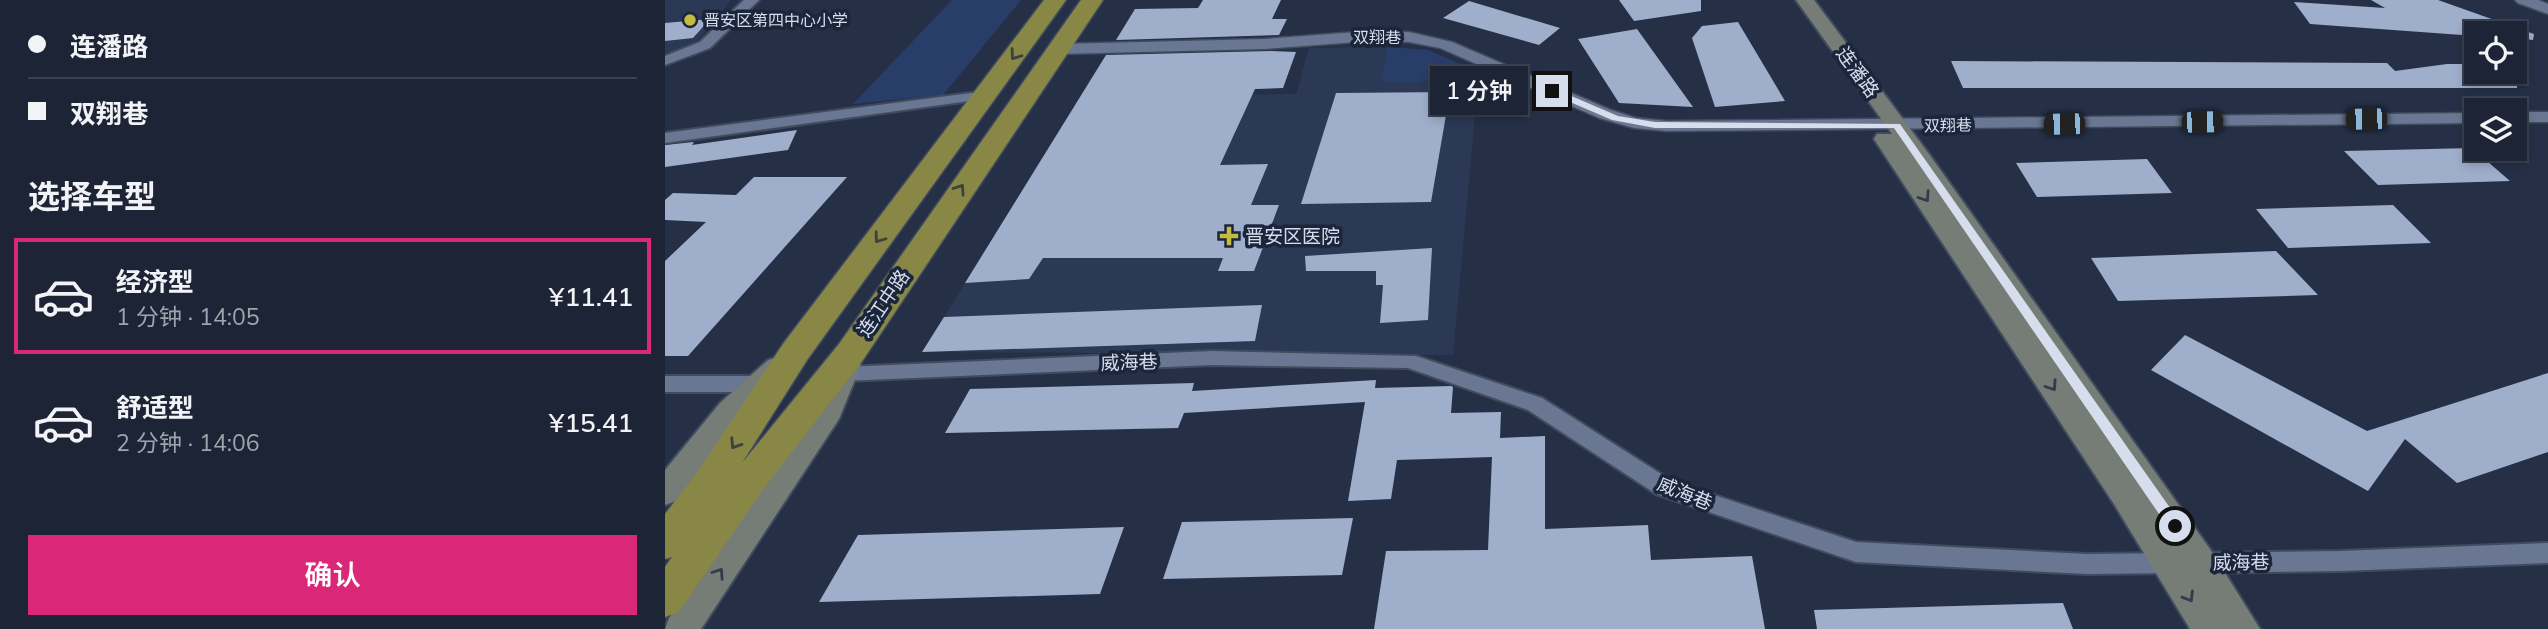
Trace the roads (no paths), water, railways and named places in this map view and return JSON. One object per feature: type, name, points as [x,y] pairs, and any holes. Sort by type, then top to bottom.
[{"type":"highway","points":[[665,543],[709,484],[795,352],[1055,0]]},
{"type":"highway","name":"连江中路","points":[[665,599],[748,482],[847,363],[1092,0]]},
{"type":"main road","name":"连潘路","points":[[1788,0],[1886,126],[2200,562],[2243,629]]},
{"type":"main road","name":"连潘路","points":[[1811,5],[2209,629]]},
{"type":"main road","points":[[665,492],[730,411],[795,352]]},
{"type":"main road","points":[[681,629],[829,411],[847,363]]},
{"type":"street","points":[[665,61],[705,45],[752,0]]},
{"type":"street","points":[[2523,0],[2548,9]]},
{"type":"street","name":"双翔巷","points":[[1058,49],[1292,42],[1343,37],[1419,38],[1446,45],[1593,110],[1634,122],[1688,127],[2464,118]]},
{"type":"street","points":[[665,138],[986,95]]},
{"type":"street","points":[[2527,117],[2548,117]]},
{"type":"street","name":"威海巷","points":[[847,363],[1212,359],[1409,361],[1535,404],[1664,488],[1856,552],[2087,564],[2341,561],[2548,553]]},
{"type":"street","points":[[665,384],[759,384]]},
{"type":"place","name":"晋安区第四中心小学","points":[[690,20]]},
{"type":"place","name":"晋安区医院","points":[[1229,236]]}]
